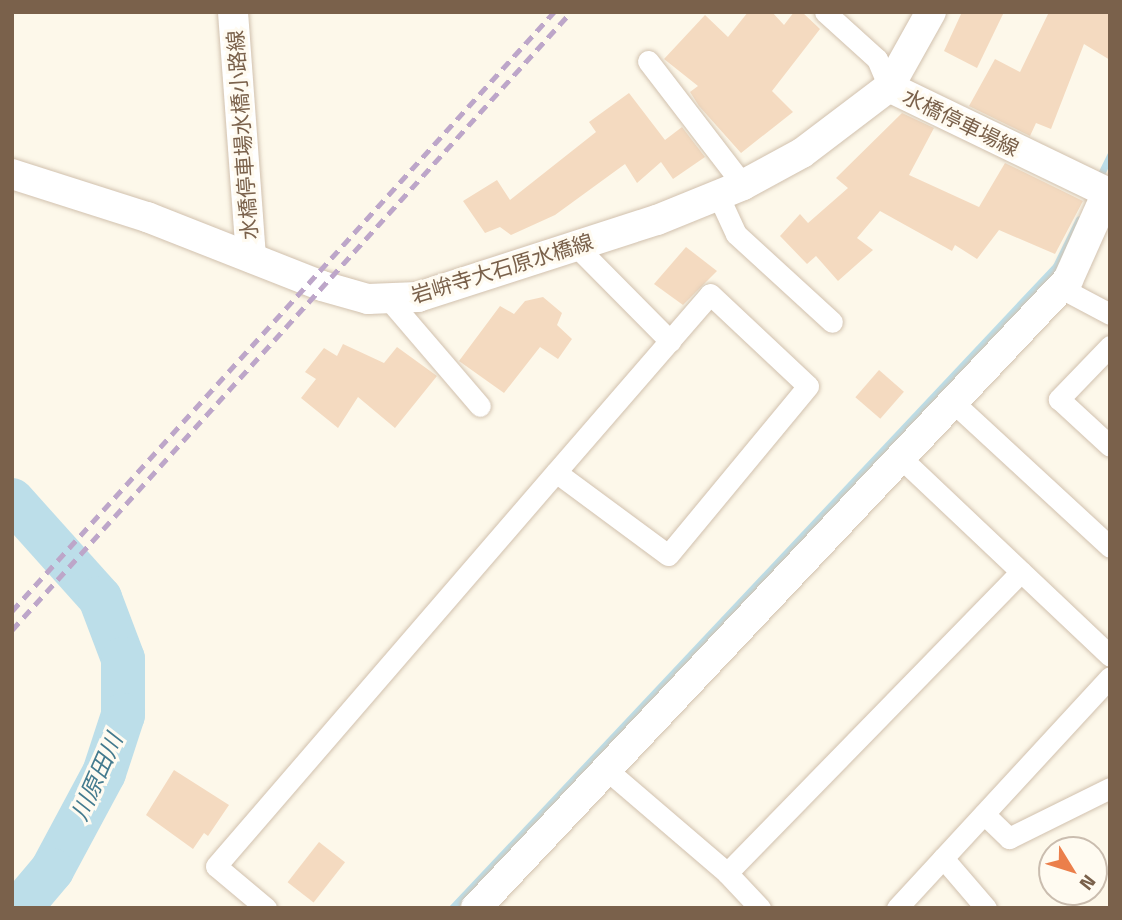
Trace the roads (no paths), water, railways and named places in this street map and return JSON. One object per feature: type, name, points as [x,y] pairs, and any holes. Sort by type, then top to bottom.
[{"type":"main road","name":"水橋停車場水橋小路線","points":[[233,12],[251,257]]},
{"type":"main road","name":"水橋停車場線","points":[[931,12],[889,87],[1109,191]]},
{"type":"main road","name":"岩峅寺大石原水橋線","points":[[12,174],[251,257],[322,286],[390,301],[418,297],[576,246],[730,190],[802,153],[889,87]]},
{"type":"main road","points":[[489,903],[607,770],[1061,288],[1109,191]]},
{"type":"street","points":[[825,12],[877,59],[889,87]]},
{"type":"street","points":[[648,61],[730,190],[736,234],[832,322]]},
{"type":"street","points":[[576,246],[670,341]]},
{"type":"street","points":[[1061,288],[1110,314]]},
{"type":"street","points":[[266,908],[216,866],[556,472],[670,341],[710,294],[808,386],[668,555],[556,472]]},
{"type":"street","points":[[390,301],[480,406]]},
{"type":"street","points":[[1110,346],[1059,398],[1110,446]]},
{"type":"street","points":[[954,403],[1110,547]]},
{"type":"street","points":[[902,459],[1110,656]]},
{"type":"street","points":[[727,873],[1021,572]]},
{"type":"street","points":[[897,908],[1110,677]]},
{"type":"street","points":[[607,770],[727,873],[760,908]]},
{"type":"street","points":[[984,814],[1009,838],[1110,788]]},
{"type":"street","points":[[943,858],[986,908]]},
{"type":"waterway","points":[[1098,180],[1110,155]]},
{"type":"waterway","points":[[452,908],[1056,266],[1079,219]]},
{"type":"waterway","name":"川原田川","points":[[12,500],[100,598],[123,659],[123,715],[104,773],[52,870],[20,908]]},
{"type":"railway","points":[[12,611],[554,12]]},
{"type":"railway","points":[[12,630],[571,12]]}]
